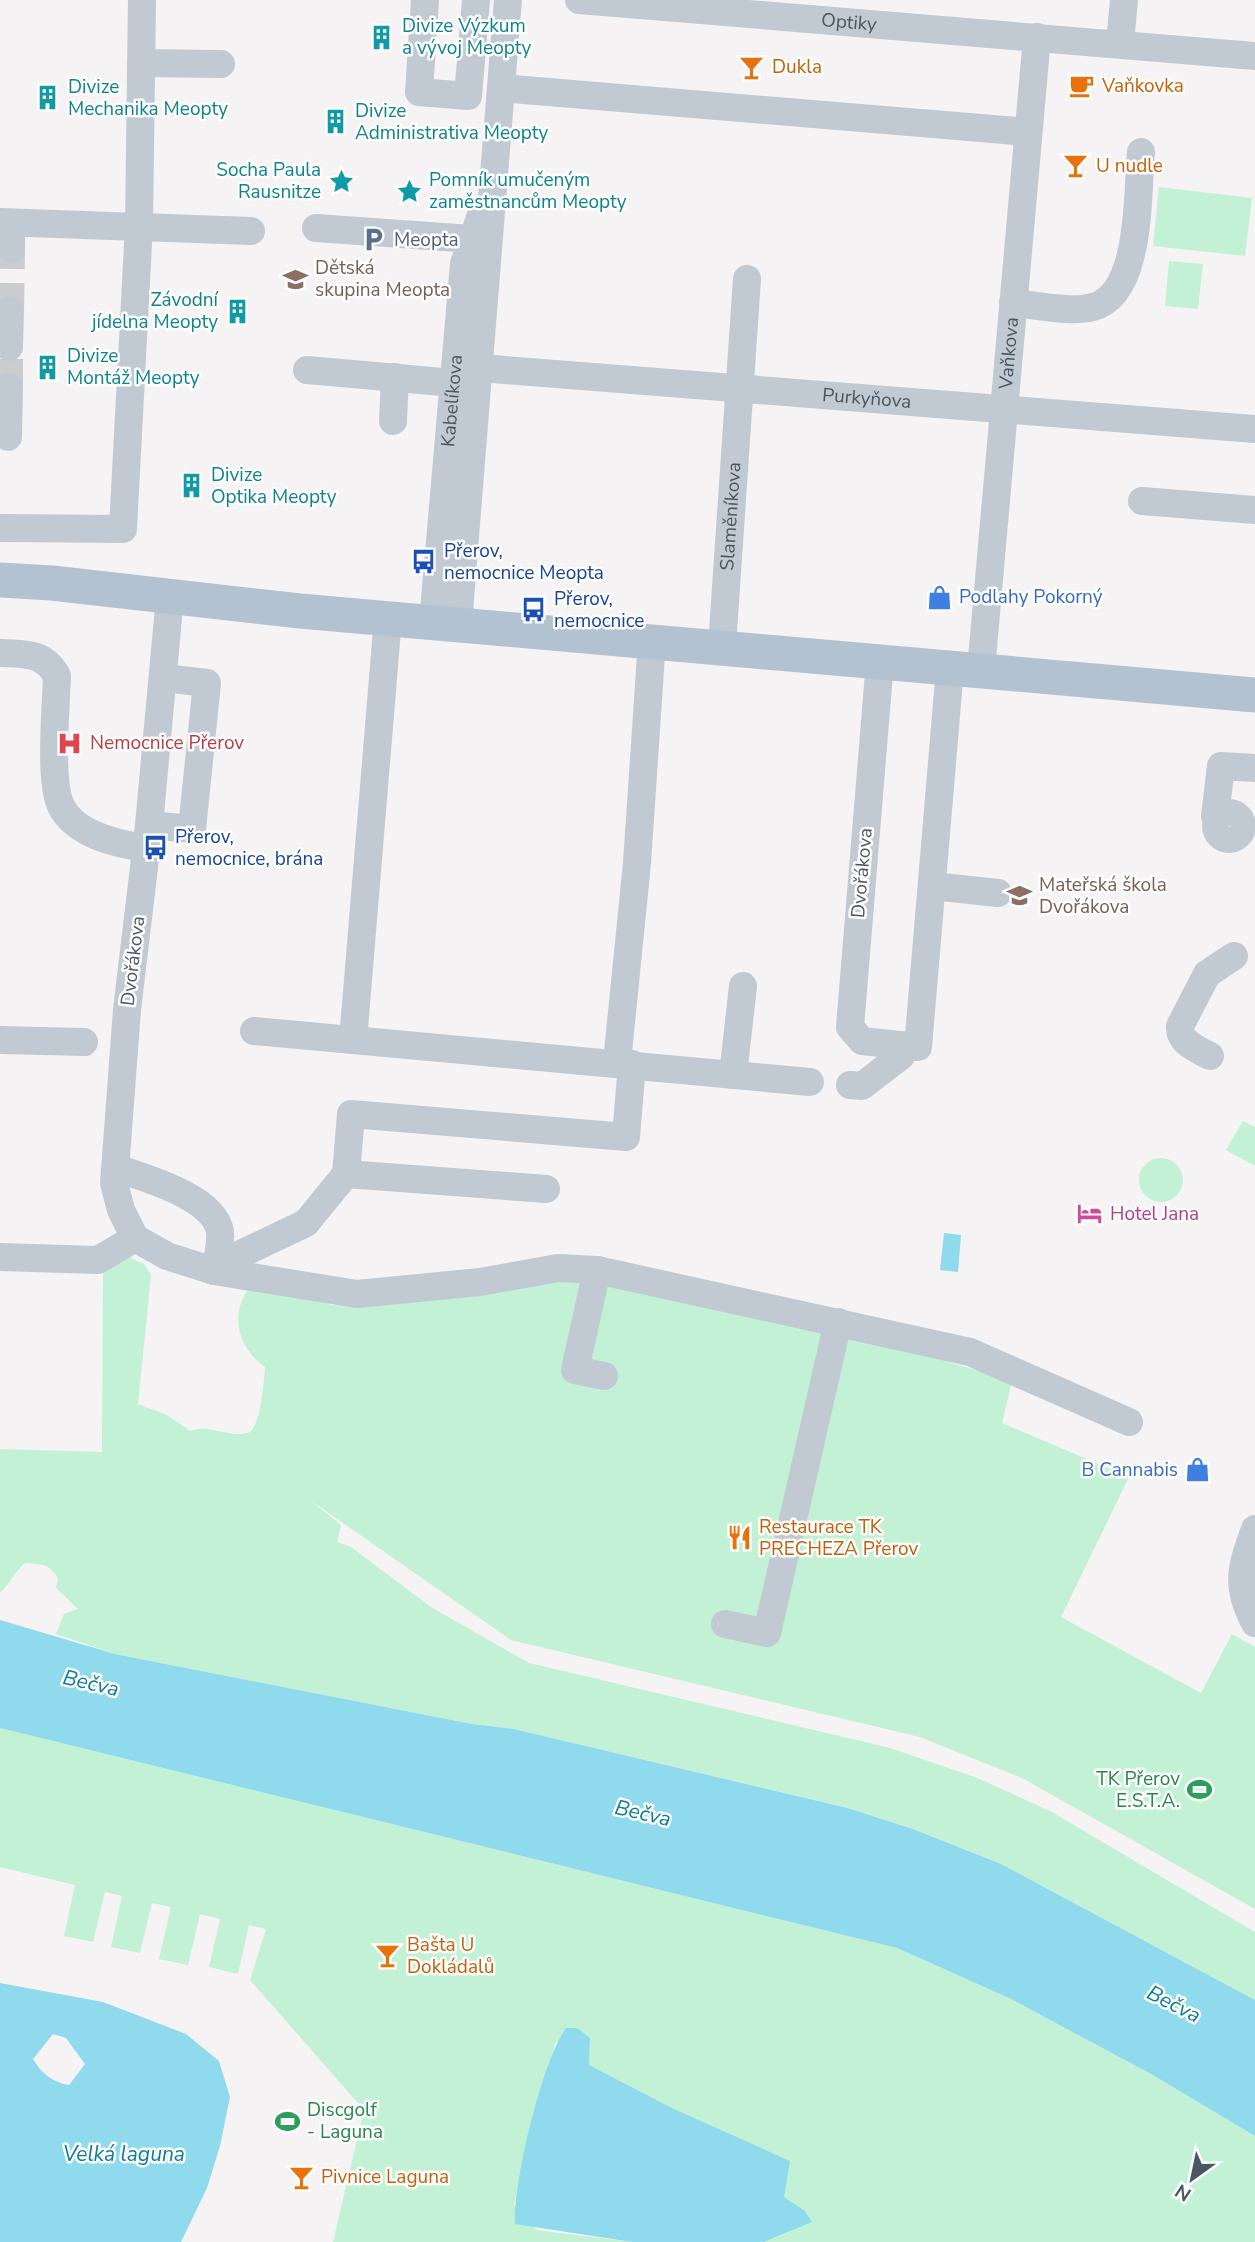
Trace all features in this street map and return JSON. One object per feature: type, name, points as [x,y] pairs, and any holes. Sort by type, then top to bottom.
[{"type":"main road","points":[[0,580],[388,618],[1255,695]]},
{"type":"street","points":[[0,528],[124,529],[139,225],[142,0]]},
{"type":"street","points":[[425,0],[419,92],[468,96],[476,0]]},
{"type":"street","name":"Kabelíkova","points":[[445,623],[480,368],[480,240],[494,184],[508,0]]},
{"type":"street","name":"Optiky","points":[[579,0],[790,9],[1037,37],[1255,56]]},
{"type":"street","points":[[1120,43],[1124,0]]},
{"type":"street","name":"Vaňkova","points":[[965,669],[1003,411],[1037,37]]},
{"type":"street","points":[[141,63],[221,64]]},
{"type":"street","points":[[501,88],[1028,132]]},
{"type":"street","points":[[1013,303],[1081,308],[1093,307],[1113,295],[1129,268],[1141,152]]},
{"type":"street","points":[[7,231],[139,225],[251,231]]},
{"type":"street","points":[[316,228],[480,240]]},
{"type":"street","name":"Kabelíkova","points":[[445,623],[454,383],[464,264],[480,240]]},
{"type":"street","name":"Slaměníkova","points":[[722,646],[742,388],[747,279]]},
{"type":"street","points":[[9,348],[10,310]]},
{"type":"street","name":"Purkyňova","points":[[480,368],[1255,429]]},
{"type":"street","points":[[307,370],[454,383]]},
{"type":"street","points":[[393,421],[396,377]]},
{"type":"street","points":[[8,437],[9,387]]},
{"type":"street","points":[[1142,501],[1255,510]]},
{"type":"street","name":"Dvořákova","points":[[135,1238],[121,1210],[114,1183],[127,1010],[148,836],[170,596]]},
{"type":"street","points":[[353,1040],[388,618]]},
{"type":"street","points":[[214,1270],[243,1252],[306,1223],[346,1174],[351,1114],[626,1137],[625,1063],[652,640]]},
{"type":"street","points":[[0,653],[30,654],[50,662],[57,676],[55,785],[61,808],[84,830],[126,845],[148,836],[192,829],[208,683],[164,678]]},
{"type":"street","name":"Dvořákova","points":[[880,661],[850,1027],[862,1041],[902,1045]]},
{"type":"street","points":[[850,1085],[862,1086],[901,1056],[902,1045],[918,1047],[932,886],[965,669]]},
{"type":"street","points":[[1238,821],[1215,816],[1221,766],[1255,768]]},
{"type":"street","points":[[932,886],[998,893]]},
{"type":"street","points":[[1210,1056],[1187,1043],[1179,1033],[1180,1026],[1207,974],[1234,956]]},
{"type":"street","points":[[733,1075],[743,986]]},
{"type":"street","points":[[254,1031],[810,1082]]},
{"type":"street","points":[[0,1040],[84,1042]]},
{"type":"street","points":[[116,1168],[167,1187],[208,1209],[220,1230],[220,1249],[214,1270]]},
{"type":"street","points":[[346,1174],[546,1189]]},
{"type":"street","points":[[0,1257],[99,1260],[135,1238],[167,1255],[214,1270],[357,1294],[480,1282],[558,1268],[597,1270],[979,1354],[1129,1422]]},
{"type":"street","points":[[597,1270],[575,1370],[604,1376]]},
{"type":"street","points":[[725,1624],[767,1633],[838,1322]]},
{"type":"street","points":[[1255,1529],[1242,1566],[1242,1596],[1255,1623]]},
{"type":"green space","points":[[1159,187],[1252,198],[1245,256],[1153,246]]},
{"type":"green space","points":[[1169,261],[1203,264],[1198,309],[1165,306]]},
{"type":"green space","points":[[1243,1121],[1255,1127],[1255,1166],[1226,1150]]},
{"type":"green space","points":[[1161,1158],[1176,1165],[1183,1180],[1176,1195],[1161,1202],[1146,1195],[1139,1180],[1146,1165]]},
{"type":"green space","points":[[122,1254],[144,1264],[151,1275],[138,1404],[167,1415],[190,1431],[206,1429],[245,1434],[250,1432],[257,1420],[265,1367],[248,1350],[239,1330],[238,1320],[239,1309],[249,1288],[314,1295],[331,1305],[552,1281],[606,1284],[859,1335],[1012,1381],[1002,1423],[1129,1477],[1061,1617],[1201,1693],[1232,1634],[1255,1647],[1255,1909],[1022,1778],[920,1737],[511,1640],[310,1500],[341,1525],[337,1542],[351,1547],[431,1607],[529,1663],[890,1748],[975,1777],[1050,1811],[1255,1932],[1255,2000],[1001,1864],[913,1829],[849,1808],[514,1729],[472,1724],[115,1654],[56,1634],[64,1614],[78,1609],[56,1588],[58,1578],[51,1569],[40,1564],[25,1563],[0,1593],[0,1449],[102,1452],[103,1264]]},
{"type":"green space","points":[[0,1728],[897,1948],[1009,1998],[1151,2074],[1255,2136],[1255,2242],[764,2242],[789,2232],[804,2210],[674,2109],[589,2065],[590,2038],[556,2042],[536,2109],[514,2205],[537,2230],[632,2242],[333,2242],[364,2110],[250,1980],[266,1929],[249,1925],[238,1974],[209,1967],[220,1919],[200,1914],[188,1965],[159,1959],[171,1907],[152,1903],[140,1953],[111,1947],[122,1896],[105,1892],[93,1942],[64,1936],[75,1885],[0,1867]]},
{"type":"water","points":[[944,1233],[961,1235],[958,1272],[940,1270]]},
{"type":"water","name":"Bečva","points":[[0,1620],[115,1654],[472,1724],[514,1729],[848,1808],[913,1829],[1001,1864],[1255,2000],[1255,2136],[1151,2074],[1009,1998],[897,1948],[0,1728]]},
{"type":"water","name":"Velká laguna","points":[[0,1983],[103,2002],[186,2034],[219,2061],[230,2097],[220,2146],[207,2188],[181,2242],[0,2242]],"holes":[[[53,2034],[66,2038],[85,2064],[69,2085],[48,2076],[33,2059]]]},
{"type":"water","points":[[566,2028],[577,2028],[590,2038],[589,2065],[674,2109],[790,2161],[784,2197],[804,2210],[812,2222],[764,2242],[632,2242],[515,2224],[519,2181],[531,2123],[548,2067]]},
{"type":"tunnel","points":[[10,311],[11,249]]},
{"type":"tunnel","points":[[9,347],[9,387]]},
{"type":"place","name":"Divize Výzkum a vývoj Meopty","points":[[382,37]]},
{"type":"place","name":"Dukla","points":[[752,67]]},
{"type":"place","name":"Vaňkovka","points":[[1082,86]]},
{"type":"place","name":"Divize Mechanika Meopty","points":[[48,98]]},
{"type":"place","name":"Divize Administrativa Meopty","points":[[335,122]]},
{"type":"place","name":"U nudle","points":[[1076,166]]},
{"type":"place","name":"Socha Paula Rausnitze","points":[[341,181]]},
{"type":"place","name":"Pomník umučeným zaměstnancům Meopty","points":[[409,191]]},
{"type":"place","name":"Meopta","points":[[374,240]]},
{"type":"place","name":"Dětská skupina Meopta","points":[[295,279]]},
{"type":"place","name":"Závodní jídelna Meopty","points":[[238,311]]},
{"type":"place","name":"Divize Montáž Meopty","points":[[47,367]]},
{"type":"place","name":"Divize Optika Meopty","points":[[191,486]]},
{"type":"place","name":"Přerov, nemocnice Meopta","points":[[424,562]]},
{"type":"place","name":"Podlahy Pokorný","points":[[939,597]]},
{"type":"place","name":"Přerov, nemocnice","points":[[534,610]]},
{"type":"place","name":"Nemocnice Přerov","points":[[70,743]]},
{"type":"place","name":"Přerov, nemocnice, brána","points":[[155,848]]},
{"type":"place","name":"Mateřská škola Dvořákova","points":[[1019,896]]},
{"type":"place","name":"Hotel Jana","points":[[1090,1214]]},
{"type":"place","name":"B Cannabis","points":[[1198,1470]]},
{"type":"place","name":"Restaurace TK PRECHEZA Přerov","points":[[739,1538]]},
{"type":"place","name":"TK Přerov E.S.T.A.","points":[[1200,1790]]},
{"type":"place","name":"Bašta U Dokládalů","points":[[387,1956]]},
{"type":"place","name":"Discgolf - Laguna","points":[[287,2121]]},
{"type":"place","name":"Pivnice Laguna","points":[[301,2177]]}]
